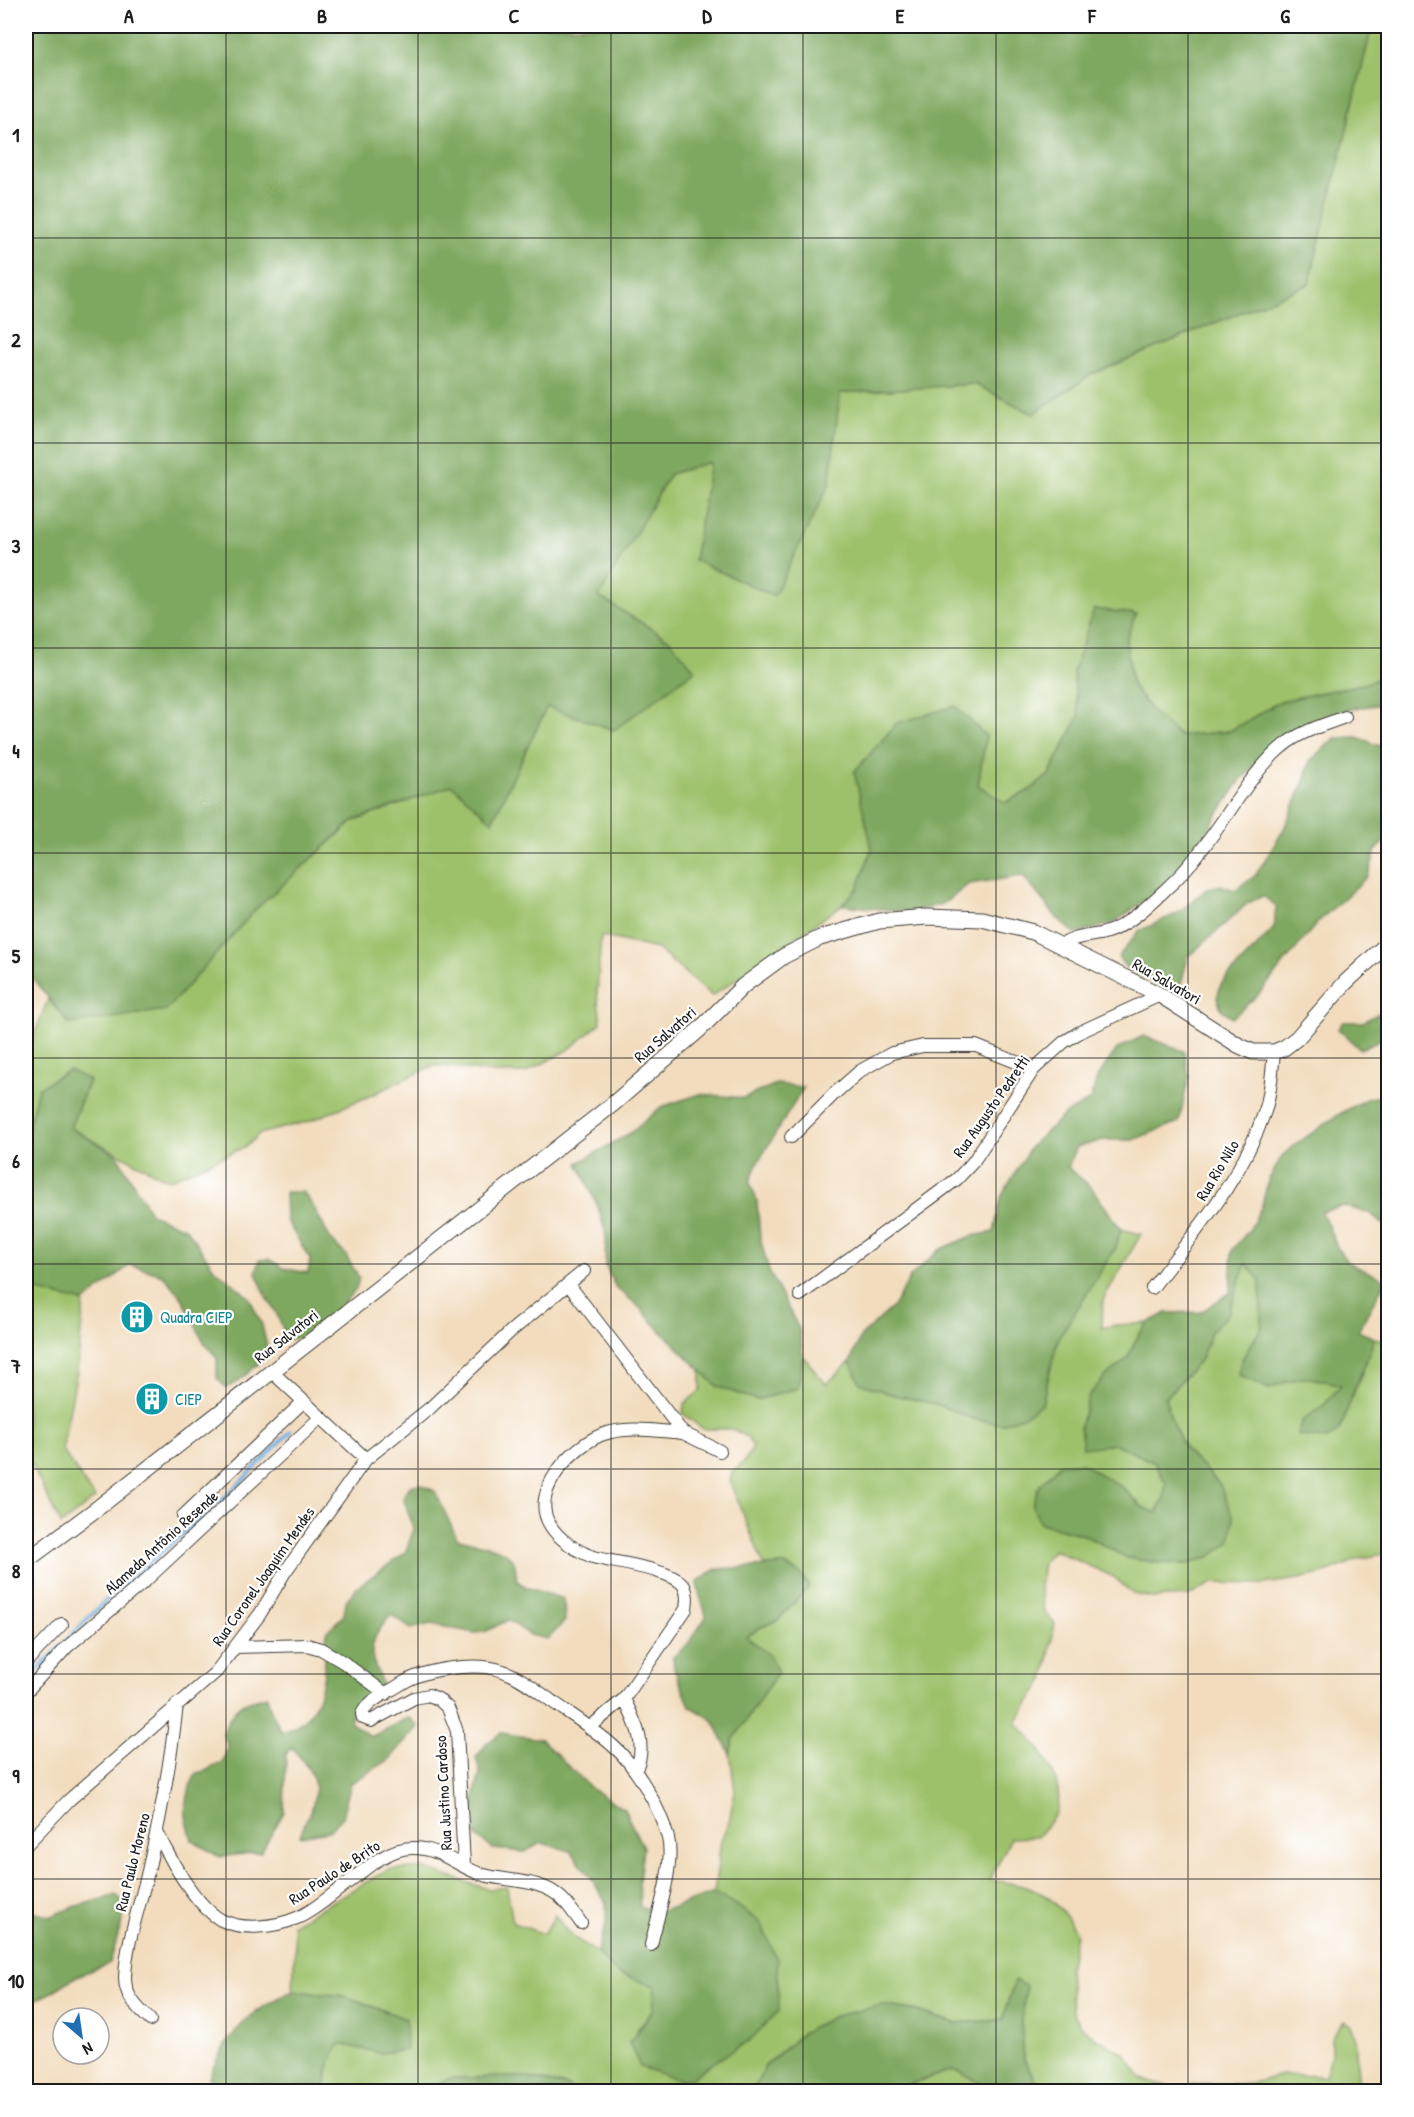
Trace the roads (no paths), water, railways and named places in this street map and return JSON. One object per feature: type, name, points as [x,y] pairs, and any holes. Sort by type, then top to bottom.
[{"type":"street","points":[[1060,946],[1077,937],[1105,933],[1133,917],[1169,887],[1202,848],[1261,768],[1282,746],[1303,733],[1345,717]]},
{"type":"street","name":"Rua Salvatori","points":[[26,1561],[99,1507],[613,1104],[699,1030],[743,986],[784,956],[820,938],[879,921],[927,917],[982,919],[1033,932],[1160,995],[1238,1045],[1253,1052],[1274,1052]]},
{"type":"street","points":[[1274,1052],[1297,1038],[1345,983],[1389,943]]},
{"type":"street","name":"Rua Augusto Pedretti","points":[[800,1295],[957,1179],[973,1162],[1034,1068],[1064,1042],[1080,1032],[1160,995]]},
{"type":"street","points":[[791,1137],[860,1071],[892,1053],[923,1046],[976,1046],[1034,1068]]},
{"type":"street","name":"Rua Rio Nilo","points":[[1152,1288],[1213,1209],[1246,1158],[1266,1109],[1274,1052]]},
{"type":"street","name":"Rua Coronel Joaquim Mendes","points":[[26,1845],[69,1800],[216,1672],[260,1614],[285,1572],[366,1458],[430,1408],[511,1330],[584,1271]]},
{"type":"street","points":[[569,1285],[683,1433]]},
{"type":"street","points":[[271,1371],[366,1458]]},
{"type":"street","name":"Alameda Antônio Resende","points":[[183,1516],[304,1401]]},
{"type":"street","name":"Alameda Antônio Resende","points":[[26,1692],[67,1647],[145,1581],[321,1418]]},
{"type":"street","points":[[589,1728],[624,1699],[686,1609],[688,1597],[683,1585],[673,1577],[592,1556],[562,1540],[548,1523],[544,1503],[549,1482],[572,1454],[600,1435],[630,1429],[683,1433],[720,1451]]},
{"type":"street","points":[[26,1662],[62,1624]]},
{"type":"street","points":[[236,1647],[307,1645],[321,1648],[386,1694],[406,1681],[434,1671],[479,1666],[501,1670],[519,1678],[614,1746],[635,1771],[660,1814],[669,1840],[669,1860],[651,1946]]},
{"type":"street","name":"Rua Justino Cardoso","points":[[386,1694],[366,1706],[362,1714],[363,1718],[371,1721],[414,1698],[429,1695],[448,1708],[457,1731],[464,1865]]},
{"type":"street","points":[[624,1699],[639,1734],[642,1751],[635,1771]]},
{"type":"street","name":"Rua Paulo Moreno","points":[[150,2020],[135,2006],[129,1995],[125,1979],[132,1931],[157,1832],[177,1704]]},
{"type":"street","name":"Rua Paulo de Brito","points":[[157,1832],[168,1856],[203,1904],[220,1919],[236,1926],[277,1924],[298,1917],[323,1902],[371,1865],[394,1852],[412,1848],[434,1851],[481,1874],[549,1889],[561,1897],[581,1923]]},
{"type":"waterway","points":[[26,1682],[105,1601],[234,1489],[291,1431]]},
{"type":"place","name":"Quadra CIEP","points":[[137,1317]]},
{"type":"place","name":"CIEP","points":[[152,1399]]}]
